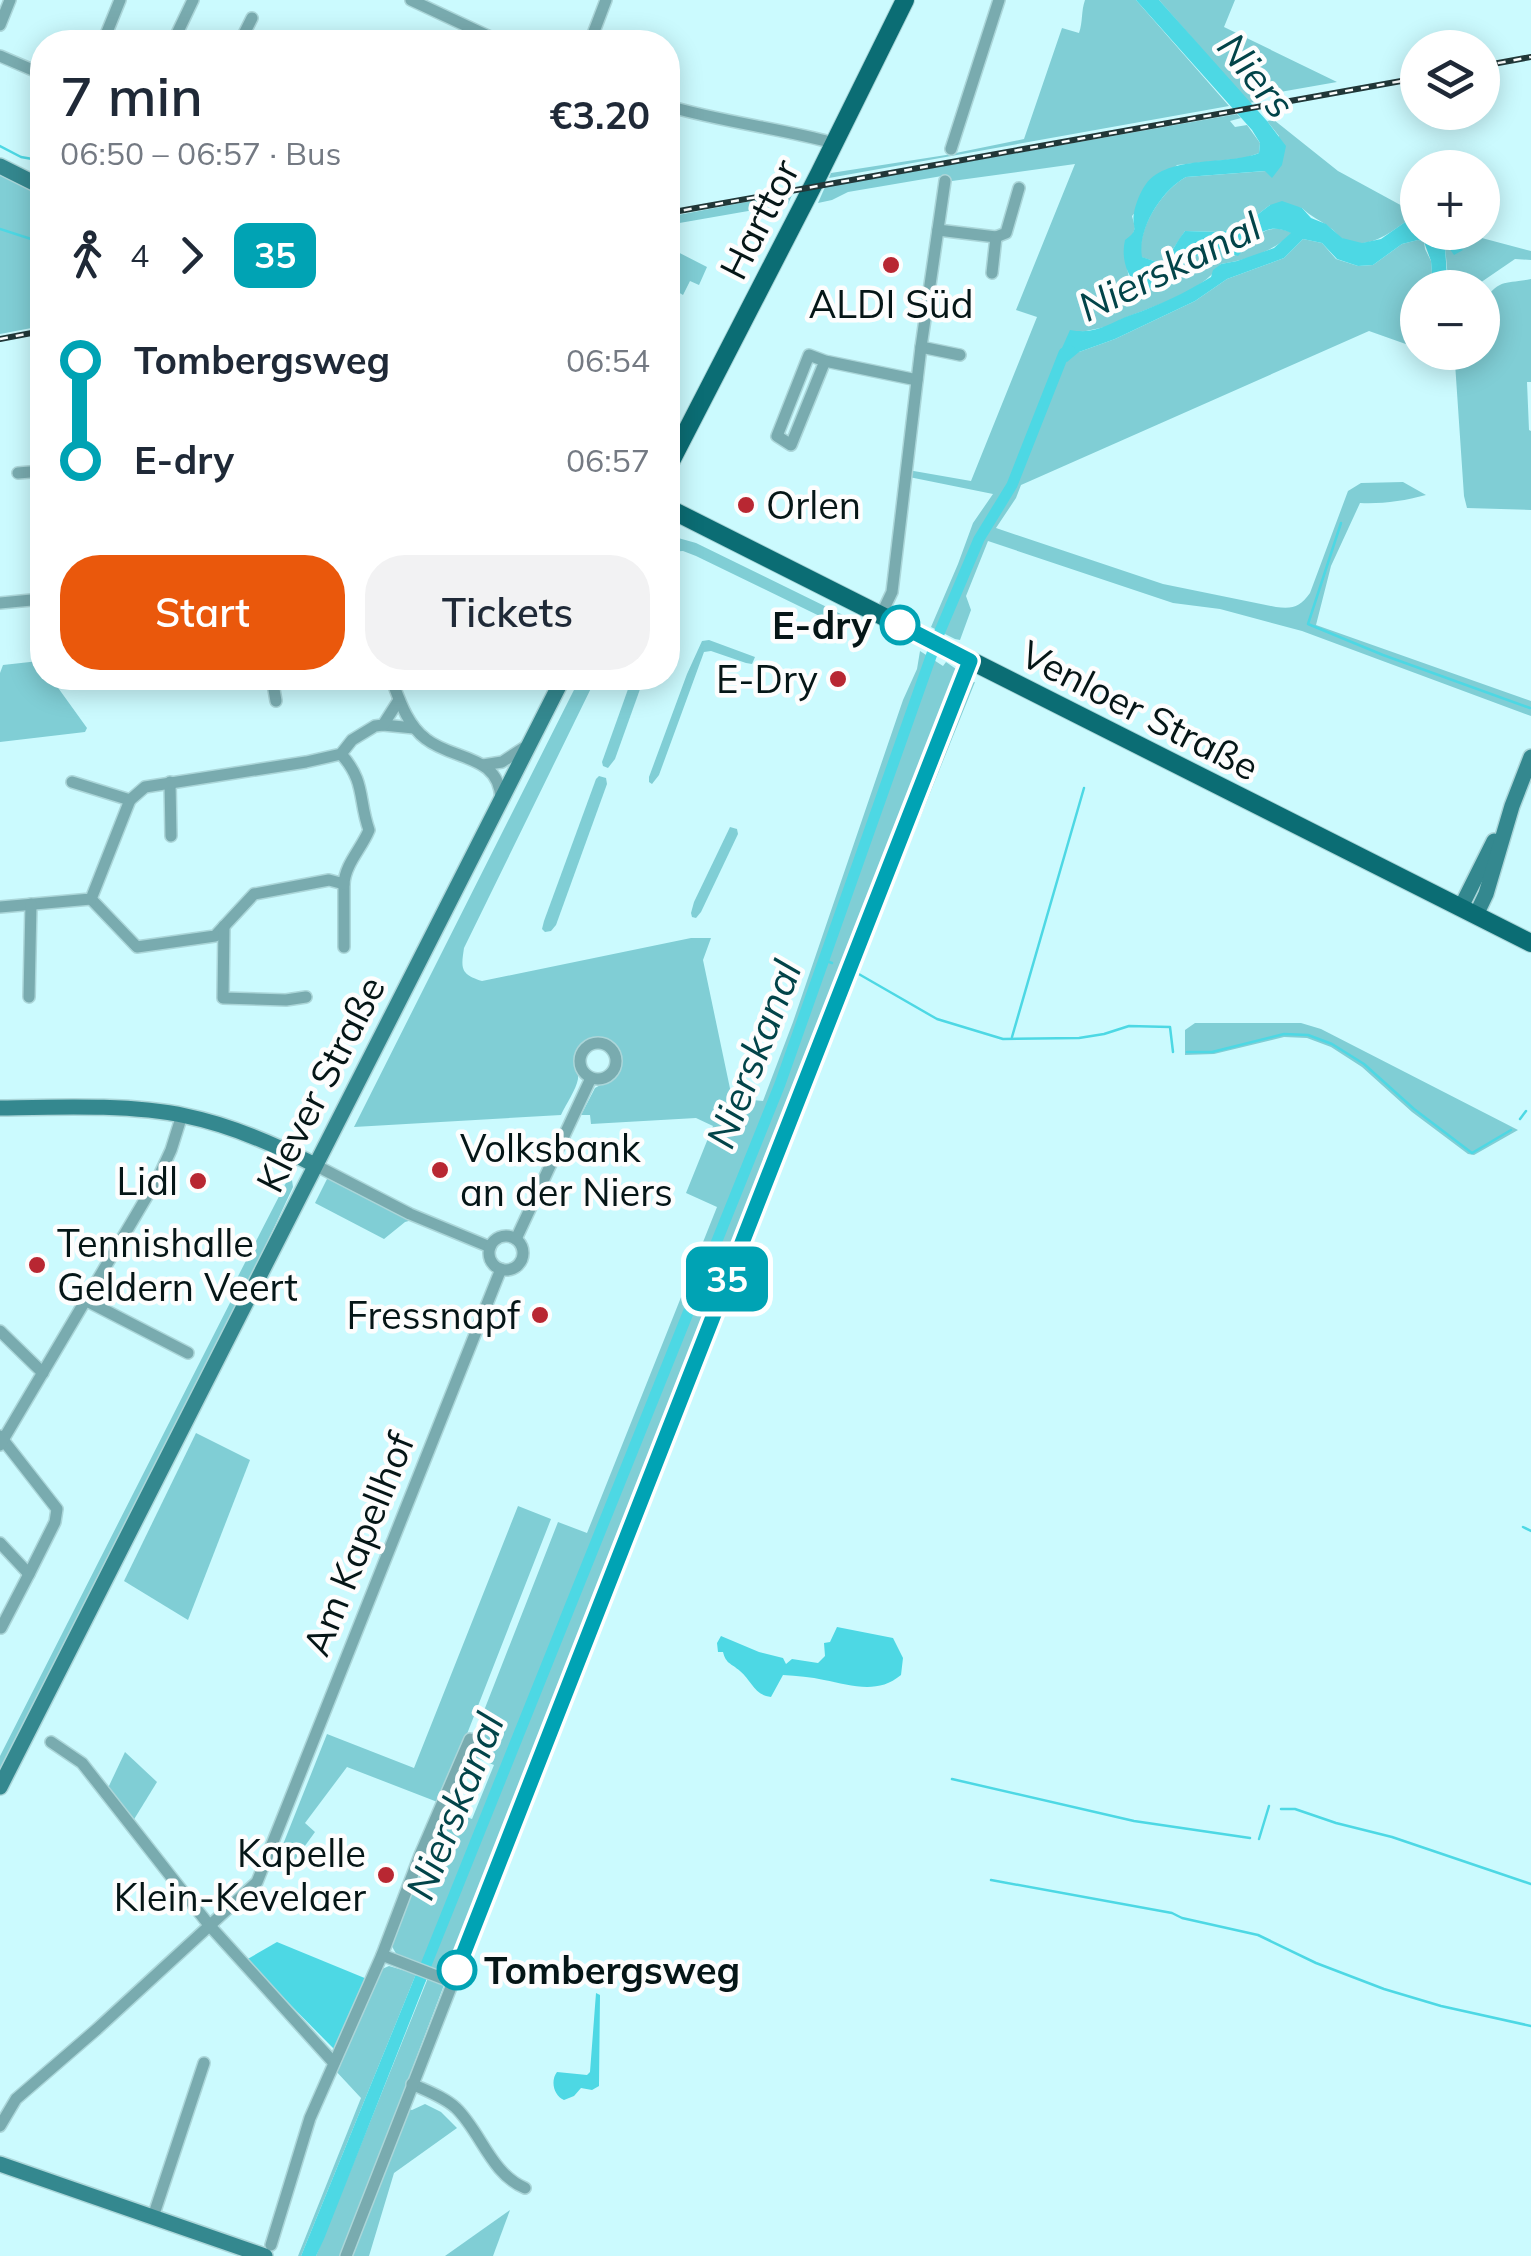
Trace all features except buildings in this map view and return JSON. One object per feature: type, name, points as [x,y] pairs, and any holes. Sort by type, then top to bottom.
[{"type":"main road","name":"Harttor","points":[[680,444],[905,0]]},
{"type":"main road","points":[[0,166],[30,180]]},
{"type":"main road","name":"Venloer Straße","points":[[680,514],[1531,943]]},
{"type":"main road","name":"Klever Straße","points":[[0,1787],[557,690]]},
{"type":"main road","points":[[1469,911],[1486,894],[1531,757]]},
{"type":"main road","points":[[0,1108],[134,1110],[182,1115],[233,1128],[315,1166]]},
{"type":"main road","points":[[0,2164],[154,2218],[268,2250]]},
{"type":"street","points":[[0,25],[10,0]]},
{"type":"street","points":[[108,30],[120,0]]},
{"type":"street","points":[[179,30],[193,0]]},
{"type":"street","points":[[411,0],[475,30]]},
{"type":"street","points":[[595,30],[606,0]]},
{"type":"street","points":[[951,149],[999,0]]},
{"type":"street","points":[[246,30],[252,18]]},
{"type":"street","points":[[0,56],[30,69]]},
{"type":"street","points":[[680,110],[834,143]]},
{"type":"street","points":[[881,615],[892,592],[945,182]]},
{"type":"street","points":[[938,230],[996,237],[1006,233],[1019,188]]},
{"type":"street","points":[[992,273],[996,237]]},
{"type":"street","points":[[921,347],[960,355]]},
{"type":"street","points":[[825,361],[790,445],[777,436],[809,356],[917,380]]},
{"type":"street","points":[[18,473],[30,472]]},
{"type":"street","points":[[0,603],[30,599]]},
{"type":"street","points":[[346,2256],[970,661]]},
{"type":"street","points":[[274,690],[276,701]]},
{"type":"street","points":[[395,690],[414,728],[437,746],[492,772],[499,781],[501,799]]},
{"type":"street","points":[[383,725],[399,700]]},
{"type":"street","points":[[91,899],[130,800],[145,787],[341,754],[352,740],[375,726],[414,728]]},
{"type":"street","points":[[483,765],[507,760],[529,744]]},
{"type":"street","points":[[341,754],[351,765],[362,790],[368,830],[344,874],[344,946]]},
{"type":"street","points":[[72,782],[130,800]]},
{"type":"street","points":[[170,782],[171,836]]},
{"type":"street","points":[[91,899],[136,947],[216,936],[254,894],[329,880],[344,884]]},
{"type":"street","points":[[0,907],[91,899]]},
{"type":"street","points":[[29,997],[30,904]]},
{"type":"street","points":[[224,926],[223,998],[306,997]]},
{"type":"street","name":"Am Kapellhof","points":[[0,2126],[16,2100],[257,1882],[501,1269],[513,1268],[521,1260],[522,1248],[516,1239],[591,1078]]},
{"type":"street","points":[[1,1628],[56,1522],[57,1509],[1,1440],[166,1161],[182,1115]]},
{"type":"street","points":[[315,1166],[410,1214],[490,1247]]},
{"type":"street","points":[[501,1269],[490,1260],[490,1247],[504,1236],[516,1239]]},
{"type":"street","points":[[86,1300],[188,1353]]},
{"type":"street","points":[[0,1331],[43,1373]]},
{"type":"street","points":[[0,1543],[28,1574]]},
{"type":"street","points":[[268,2250],[310,2118],[382,1955],[470,1738]]},
{"type":"street","points":[[52,1742],[82,1763],[209,1925],[334,2063]]},
{"type":"street","points":[[382,1955],[452,1982]]},
{"type":"street","points":[[154,2218],[204,2064]]},
{"type":"street","points":[[412,2084],[455,2107],[507,2178],[525,2188]]},
{"type":"shaded area","points":[[1085,0],[1136,0],[1229,106],[829,178],[831,173],[1024,139],[1062,28],[1079,33]]},
{"type":"shaded area","points":[[1159,0],[1235,0],[1224,27],[1337,82],[1257,96],[1260,101],[1249,103]]},
{"type":"shaded area","points":[[1237,114],[1241,118],[1230,121],[1235,127],[1247,125],[1260,143],[1259,153],[1177,165],[1132,216],[1135,227],[1126,262],[1129,278],[1150,289],[1167,281],[1190,258],[1219,249],[1234,256],[1267,230],[1292,233],[1259,254],[1221,264],[1200,284],[1175,298],[1115,325],[1081,332],[1079,352],[1195,301],[1227,279],[1284,258],[1303,239],[1322,243],[1336,259],[1358,266],[1373,265],[1400,245],[1400,250],[1426,250],[1432,270],[1400,270],[1400,342],[1369,331],[1021,485],[996,528],[1163,584],[1292,607],[1310,593],[1348,491],[1361,483],[1403,482],[1426,495],[1360,503],[1331,566],[1316,625],[1531,701],[1531,716],[1302,631],[1220,609],[1173,603],[988,541],[966,596],[971,610],[960,640],[931,627],[973,523],[993,494],[909,477],[908,470],[971,481],[1037,317],[1016,310],[1075,164],[952,181],[942,176],[848,192],[818,203],[825,187]]},
{"type":"shaded area","points":[[1274,120],[1338,171],[1400,205],[1400,226],[1377,240],[1351,242],[1302,208],[1270,205],[1240,228],[1185,231],[1163,264],[1141,257],[1143,235],[1153,211],[1168,191],[1186,177],[1266,171],[1272,177],[1279,136],[1267,121]]},
{"type":"shaded area","points":[[0,172],[30,187],[30,328],[0,334]]},
{"type":"shaded area","points":[[793,193],[788,204],[680,223],[680,215]]},
{"type":"shaded area","points":[[1500,243],[1531,251],[1531,260],[1515,259],[1499,270],[1448,270],[1445,250],[1500,250]]},
{"type":"shaded area","points":[[680,253],[707,267],[699,285],[690,281],[683,295]]},
{"type":"shaded area","points":[[1531,279],[1531,382],[1527,382],[1531,510],[1467,508],[1464,496],[1455,370],[1500,370],[1503,284]]},
{"type":"shaded area","points":[[680,539],[843,615],[838,625],[683,551]]},
{"type":"shaded area","points":[[702,641],[755,657],[752,664],[704,652],[659,775],[652,784],[649,777],[687,674]]},
{"type":"shaded area","points":[[920,651],[943,666],[946,662],[956,669],[953,688],[448,1977],[398,1957],[390,1943],[445,1809],[472,1819],[494,1765],[467,1754],[558,1522],[587,1533],[717,1207],[686,1193],[713,1126],[696,1118],[591,1124],[590,1115],[581,1115],[595,1088],[615,1077],[621,1064],[614,1043],[598,1037],[582,1043],[576,1052],[578,1079],[561,1115],[354,1127],[574,690],[590,690],[464,948],[464,969],[469,976],[482,981],[691,938],[711,938],[703,960],[732,1098],[763,1101],[917,669]]},
{"type":"shaded area","points":[[30,662],[30,690],[60,690],[87,728],[85,732],[0,742],[3,665]]},
{"type":"shaded area","points":[[975,682],[674,1441],[670,1440],[963,691]]},
{"type":"shaded area","points":[[628,690],[640,690],[615,759],[608,768],[602,762]]},
{"type":"shaded area","points":[[599,776],[606,778],[607,784],[556,925],[545,932],[544,921]]},
{"type":"shaded area","points":[[730,827],[737,829],[738,834],[701,912],[692,917],[694,902]]},
{"type":"shaded area","points":[[1195,1023],[1301,1023],[1321,1029],[1518,1130],[1474,1155],[1468,1154],[1412,1112],[1362,1067],[1331,1047],[1307,1038],[1284,1037],[1214,1054],[1185,1055],[1185,1030]]},
{"type":"shaded area","points":[[291,1173],[293,1187],[243,1294],[0,1773],[0,1756],[236,1291],[232,1288]]},
{"type":"shaded area","points":[[330,1173],[420,1218],[405,1222],[384,1239],[315,1203]]},
{"type":"shaded area","points":[[196,1433],[250,1460],[188,1620],[124,1581]]},
{"type":"shaded area","points":[[518,1506],[551,1519],[440,1803],[347,1767],[305,1823],[315,1832],[294,1861],[280,1852],[327,1734],[414,1768]]},
{"type":"shaded area","points":[[125,1752],[157,1782],[133,1821],[108,1788]]},
{"type":"shaded area","points":[[389,1966],[416,1974],[298,2256],[361,2098],[334,2069],[382,1969]]},
{"type":"shaded area","points":[[428,1978],[444,1985],[341,2256],[316,2256]]},
{"type":"shaded area","points":[[425,2104],[441,2112],[457,2128],[394,2173],[369,2256],[353,2256],[408,2109]]},
{"type":"shaded area","points":[[510,2210],[493,2256],[445,2256]]},
{"type":"water","points":[[1136,0],[1159,0],[1286,146],[1282,165],[1272,178],[1265,171],[1186,177],[1177,183],[1147,223],[1142,257],[1163,264],[1185,231],[1240,228],[1270,205],[1282,201],[1302,208],[1342,238],[1362,243],[1381,239],[1400,226],[1400,245],[1373,265],[1358,266],[1337,259],[1322,243],[1303,239],[1284,258],[1227,279],[1195,301],[1079,352],[1067,362],[1058,357],[1070,330],[1095,330],[1162,303],[1211,277],[1221,264],[1274,248],[1291,233],[1267,230],[1238,256],[1219,249],[1190,258],[1167,281],[1150,289],[1139,288],[1126,266],[1125,240],[1134,230],[1135,210],[1146,184],[1156,175],[1183,164],[1259,153],[1260,143]]},
{"type":"water","points":[[1427,250],[1445,250],[1446,270],[1432,270]]},
{"type":"water","points":[[837,1627],[893,1638],[903,1658],[901,1675],[883,1685],[864,1687],[783,1675],[771,1697],[757,1691],[723,1652],[718,1652],[721,1636],[783,1658],[786,1664],[792,1659],[818,1663],[825,1656],[824,1643],[830,1642]]},
{"type":"water","points":[[277,1942],[367,1979],[336,2051],[246,1960]]},
{"type":"water","points":[[416,1974],[427,1978],[324,2239],[316,2256],[301,2256]]},
{"type":"water","points":[[596,1993],[600,1995],[599,2086],[592,2090],[581,2088],[564,2100],[554,2088],[557,2072],[590,2072]]},
{"type":"waterway","points":[[0,146],[30,159]]},
{"type":"waterway","points":[[0,229],[30,239]]},
{"type":"waterway","name":"Nierskanal","points":[[420,1980],[780,1084],[940,631],[979,539],[1012,485],[1064,353],[1070,351]]},
{"type":"waterway","points":[[1341,523],[1308,624],[1530,708]]},
{"type":"waterway","points":[[1012,1037],[1084,788]]},
{"type":"waterway","points":[[824,960],[832,963]]},
{"type":"waterway","points":[[857,973],[937,1019],[1003,1039],[1079,1038],[1129,1026],[1170,1027],[1173,1052]]},
{"type":"waterway","points":[[1187,1052],[1212,1052],[1284,1034],[1308,1035],[1332,1044],[1364,1064],[1472,1153],[1511,1130]]},
{"type":"waterway","points":[[1520,1119],[1526,1111]]},
{"type":"waterway","points":[[1523,1527],[1531,1531]]},
{"type":"waterway","points":[[952,1779],[1134,1821],[1250,1838]]},
{"type":"waterway","points":[[1259,1839],[1269,1806]]},
{"type":"waterway","points":[[1281,1809],[1295,1809],[1392,1837],[1531,1884]]},
{"type":"waterway","points":[[991,1880],[1172,1913],[1258,1935],[1384,1989],[1531,2026]]},
{"type":"railway","points":[[1500,63],[1531,57]]},
{"type":"railway","points":[[680,211],[1400,81]]},
{"type":"railway","points":[[0,339],[30,333]]},
{"type":"bus line","name":"35","points":[[457,1970],[970,661],[900,625]]},
{"type":"place","name":"ALDI Süd","points":[[891,265]]},
{"type":"place","name":"Orlen","points":[[746,505]]},
{"type":"place","name":"E-dry","points":[[900,625]]},
{"type":"place","name":"E-Dry","points":[[838,679]]},
{"type":"place","name":"Volksbank an der Niers","points":[[440,1170]]},
{"type":"place","name":"Lidl","points":[[198,1181]]},
{"type":"place","name":"Tennishalle Geldern Veert","points":[[37,1265]]},
{"type":"place","name":"Fressnapf","points":[[540,1315]]},
{"type":"place","name":"Kapelle Klein-Kevelaer","points":[[386,1875]]},
{"type":"place","name":"Tombergsweg","points":[[457,1970]]},
{"type":"water label","name":"Niers","points":[[1257,75]]}]
